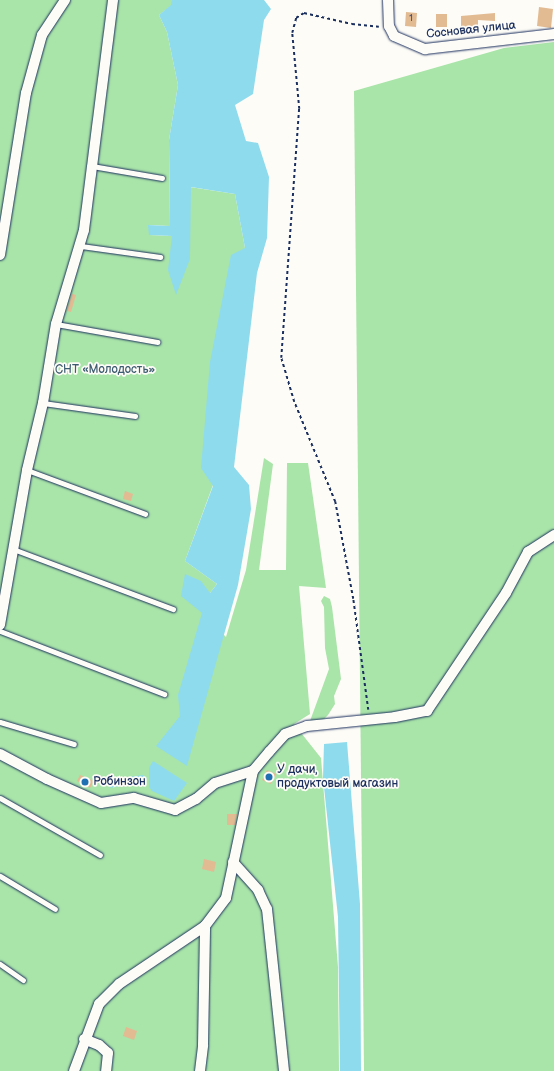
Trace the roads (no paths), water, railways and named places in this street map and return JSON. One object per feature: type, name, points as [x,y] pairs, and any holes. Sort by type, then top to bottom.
[{"type":"street","points":[[0,255],[26,93],[42,35],[65,0]]},
{"type":"street","points":[[0,625],[27,470],[43,403],[56,324],[81,246],[113,0]]},
{"type":"street","name":"Сосновая улица","points":[[388,0],[389,26],[394,36],[425,50],[554,34]]},
{"type":"street","points":[[74,1071],[84,1039],[99,1004],[119,984],[205,926],[226,898],[253,771],[285,734],[307,726],[370,720],[427,711],[506,593],[528,552],[554,535]]},
{"type":"street","points":[[0,754],[47,779],[101,803],[134,798],[175,810],[196,799],[215,783],[253,771]]},
{"type":"street","points":[[233,862],[258,890],[267,909],[284,1071]]},
{"type":"street","points":[[200,1071],[203,1045],[205,926]]},
{"type":"street","points":[[84,1039],[99,1045],[108,1053],[106,1071]]},
{"type":"lane","points":[[92,166],[162,178]]},
{"type":"lane","points":[[81,246],[160,257]]},
{"type":"lane","points":[[56,324],[156,342]]},
{"type":"lane","points":[[43,403],[135,416]]},
{"type":"lane","points":[[27,470],[146,514]]},
{"type":"lane","points":[[13,549],[173,609]]},
{"type":"lane","points":[[0,631],[164,694]]},
{"type":"lane","points":[[0,722],[74,744]]},
{"type":"lane","points":[[0,798],[100,855]]},
{"type":"lane","points":[[0,876],[55,909]]},
{"type":"lane","points":[[0,964],[23,980]]},
{"type":"water","points":[[172,0],[264,0],[271,9],[264,20],[253,94],[235,105],[246,141],[258,143],[269,177],[267,238],[257,273],[234,467],[249,485],[251,509],[238,585],[187,766],[156,746],[180,716],[178,695],[202,613],[181,596],[185,574],[201,581],[210,593],[217,584],[185,561],[213,486],[201,468],[210,362],[231,255],[245,248],[235,194],[191,187],[190,259],[176,295],[168,270],[172,236],[149,235],[148,225],[170,226],[169,140],[178,85],[167,32],[159,15],[171,5]]},
{"type":"water","points":[[347,742],[360,904],[361,1071],[340,1071],[338,917],[323,778],[324,744]]},
{"type":"water","points":[[153,761],[187,783],[174,801],[152,791],[149,787],[149,768]]},
{"type":"water","points":[[143,775],[147,778],[143,781],[110,788],[114,779]]},
{"type":"place","name":"У дачи, продуктовый магазин","points":[[269,777]]},
{"type":"place","name":"Робинзон","points":[[85,782]]},
{"type":"park label","name":"СНТ «Молодость»","points":[[105,370]]}]
